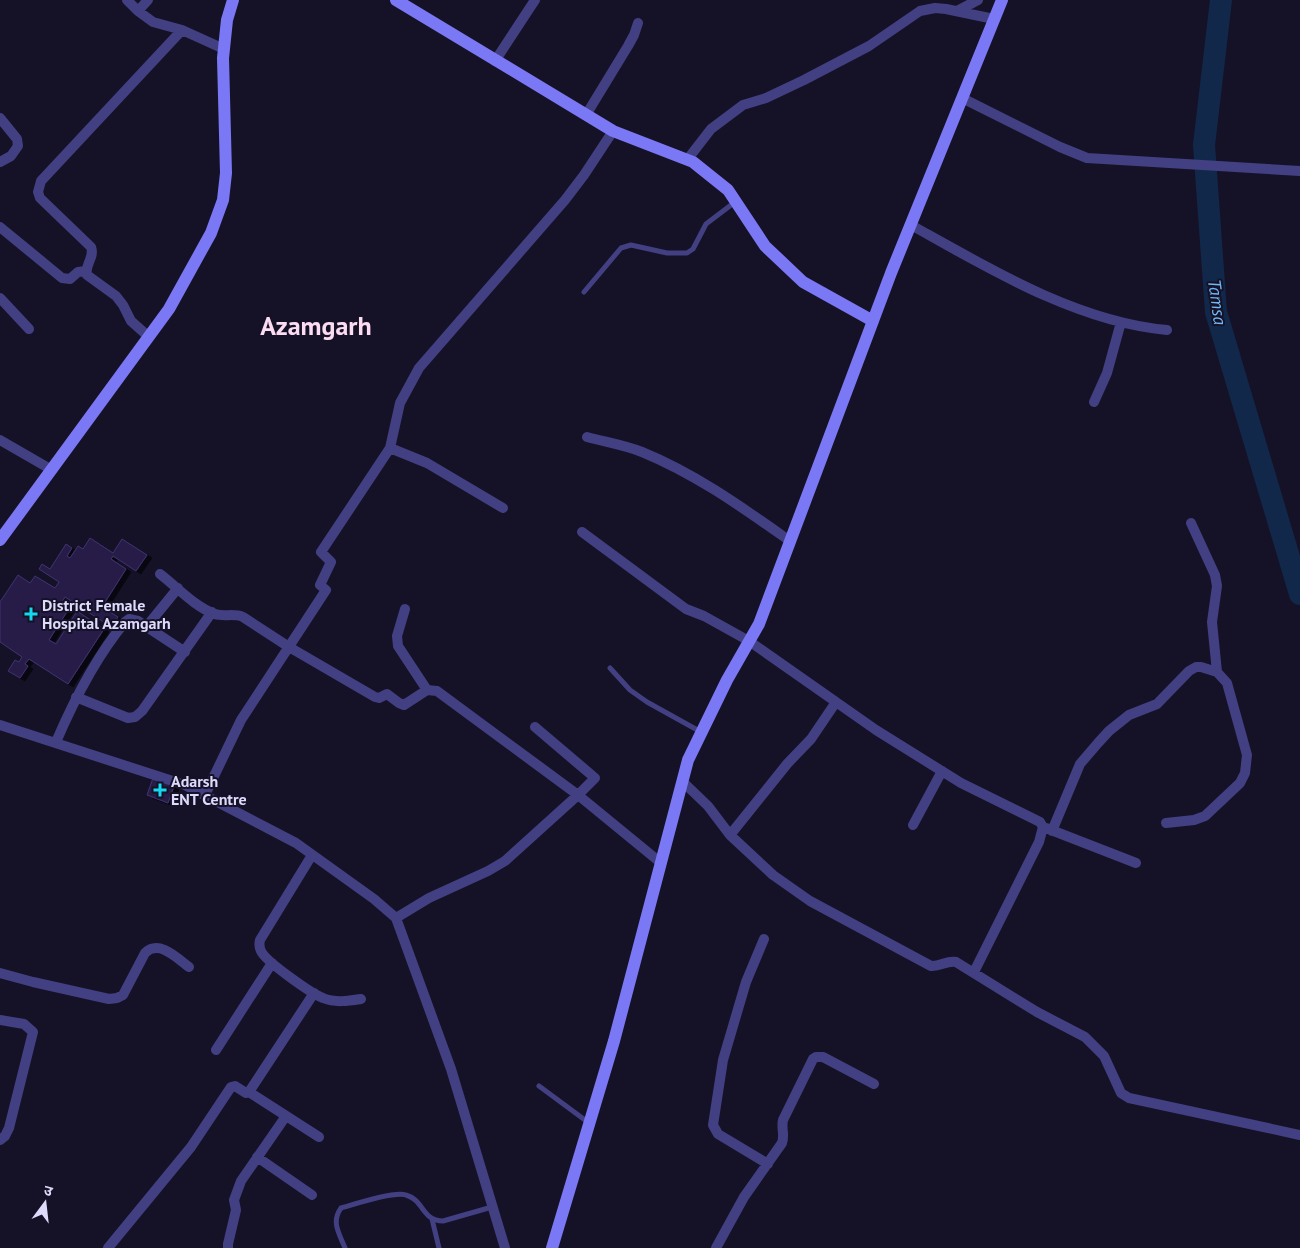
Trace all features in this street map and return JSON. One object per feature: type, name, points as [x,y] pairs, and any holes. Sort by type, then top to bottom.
[{"type":"street","points":[[127,0],[153,22],[182,30],[224,48]]},
{"type":"street","points":[[138,11],[148,0]]},
{"type":"street","points":[[0,540],[169,309],[211,234],[223,200],[226,173],[224,48],[227,20],[232,0]]},
{"type":"street","points":[[396,0],[613,131],[693,162],[728,190],[765,246],[803,282],[873,321]]},
{"type":"street","points":[[495,61],[535,0]]},
{"type":"street","points":[[957,11],[978,0]]},
{"type":"street","points":[[552,1248],[614,1041],[688,760],[727,680],[759,624],[873,321],[1002,0]]},
{"type":"street","points":[[687,160],[711,129],[743,106],[766,98],[821,72],[869,46],[920,12],[926,5],[994,19]]},
{"type":"street","points":[[586,115],[631,41],[638,23]]},
{"type":"street","points":[[86,271],[92,256],[91,247],[40,198],[38,192],[39,185],[41,180],[72,146],[182,30]]},
{"type":"street","points":[[962,98],[1060,147],[1087,158],[1300,171]]},
{"type":"street","points":[[0,118],[17,138],[18,146],[11,156],[0,162]]},
{"type":"street","points":[[205,796],[242,720],[326,590],[320,585],[330,562],[321,552],[390,448],[400,403],[419,368],[564,200],[584,175],[613,131]]},
{"type":"street","points":[[911,225],[989,269],[1078,308],[1121,322],[1167,330]]},
{"type":"street","points":[[0,227],[62,278],[70,279],[78,272],[86,271]]},
{"type":"street","points":[[86,271],[93,280],[116,296],[124,305],[130,320],[149,337]]},
{"type":"street","points":[[0,298],[29,329]]},
{"type":"street","points":[[1094,402],[1107,373],[1121,322]]},
{"type":"street","points":[[587,437],[630,448],[666,462],[716,489],[790,541]]},
{"type":"street","points":[[0,440],[52,470]]},
{"type":"street","points":[[390,448],[434,467],[503,508]]},
{"type":"street","points":[[1191,522],[1215,575],[1217,586],[1212,622],[1217,672]]},
{"type":"street","points":[[582,532],[686,608],[750,641],[836,702],[942,771],[989,798],[1034,818],[1048,829],[1136,863]]},
{"type":"street","points":[[160,574],[203,608],[225,616],[238,615],[375,697],[379,698],[387,694],[399,704],[404,705],[427,690],[437,691],[578,795],[661,863]]},
{"type":"street","points":[[147,626],[178,588]]},
{"type":"street","points":[[404,609],[397,636],[398,646],[427,690]]},
{"type":"street","points":[[76,697],[128,718],[142,712],[212,612]]},
{"type":"street","points":[[56,742],[76,697],[92,669],[125,622],[134,619],[185,652]]},
{"type":"street","points":[[974,972],[1080,764],[1109,731],[1129,716],[1157,704],[1192,668],[1202,667],[1221,674],[1226,682],[1247,755],[1243,778],[1205,816],[1194,820],[1166,824]]},
{"type":"street","points":[[730,835],[787,764],[811,739],[836,702]]},
{"type":"street","points":[[0,725],[185,785],[296,843],[374,899],[396,918],[451,1069],[505,1248]]},
{"type":"street","points":[[396,918],[429,898],[496,867],[515,853],[595,778],[535,727]]},
{"type":"street","points":[[913,826],[942,771]]},
{"type":"street","points":[[683,782],[708,806],[730,835],[773,875],[810,901],[931,966],[952,962],[974,972],[1037,1012],[1085,1037],[1104,1056],[1121,1093],[1129,1098],[1300,1135]]},
{"type":"street","points":[[312,855],[260,940],[261,952],[272,963],[322,998],[336,1001],[361,999]]},
{"type":"street","points":[[764,939],[746,982],[726,1051],[713,1125],[718,1134],[768,1164]]},
{"type":"street","points":[[0,973],[109,999],[123,995],[145,953],[154,947],[168,951],[189,967]]},
{"type":"street","points":[[216,1050],[272,963]]},
{"type":"street","points":[[249,1092],[314,993]]},
{"type":"street","points":[[0,1020],[24,1024],[34,1032],[10,1128],[0,1140]]},
{"type":"street","points":[[716,1248],[744,1196],[782,1142],[784,1135],[783,1120],[813,1059],[816,1057],[823,1058],[874,1084]]},
{"type":"street","points":[[108,1248],[191,1147],[231,1087],[235,1086],[246,1093],[249,1092],[319,1137]]},
{"type":"street","points":[[228,1248],[236,1210],[234,1200],[241,1181],[286,1116]]},
{"type":"street","points":[[257,1157],[312,1195]]},
{"type":"lane","points":[[584,292],[621,248],[631,245],[667,253],[687,253],[693,249],[706,224],[736,202]]},
{"type":"lane","points":[[610,668],[630,690],[702,732]]},
{"type":"lane","points":[[539,1086],[590,1123]]},
{"type":"lane","points":[[344,1248],[335,1220],[336,1214],[341,1208],[402,1194],[414,1198],[432,1219],[439,1248]]},
{"type":"lane","points":[[432,1219],[443,1221],[493,1207]]},
{"type":"building","points":[[90,538],[113,553],[122,539],[147,555],[136,571],[113,556],[111,559],[126,569],[102,607],[118,617],[111,627],[65,597],[62,602],[70,607],[49,640],[56,644],[77,611],[104,629],[68,684],[29,659],[25,664],[28,666],[20,678],[8,671],[15,660],[19,662],[22,657],[0,642],[0,602],[18,575],[30,583],[35,576],[55,588],[59,582],[39,569],[42,564],[50,569],[66,544],[72,548],[67,556],[70,558],[78,546],[83,549]]},
{"type":"building","points":[[153,778],[174,786],[168,803],[147,795]]},
{"type":"waterway","name":"Tamsa","points":[[1221,0],[1204,145],[1216,312],[1300,594]]},
{"type":"place","name":"District Female Hospital Azamgarh","points":[[31,614]]},
{"type":"place","name":"Adarsh ENT Centre","points":[[160,790]]},
{"type":"district","name":"Azamgarh","points":[[316,326]]}]
